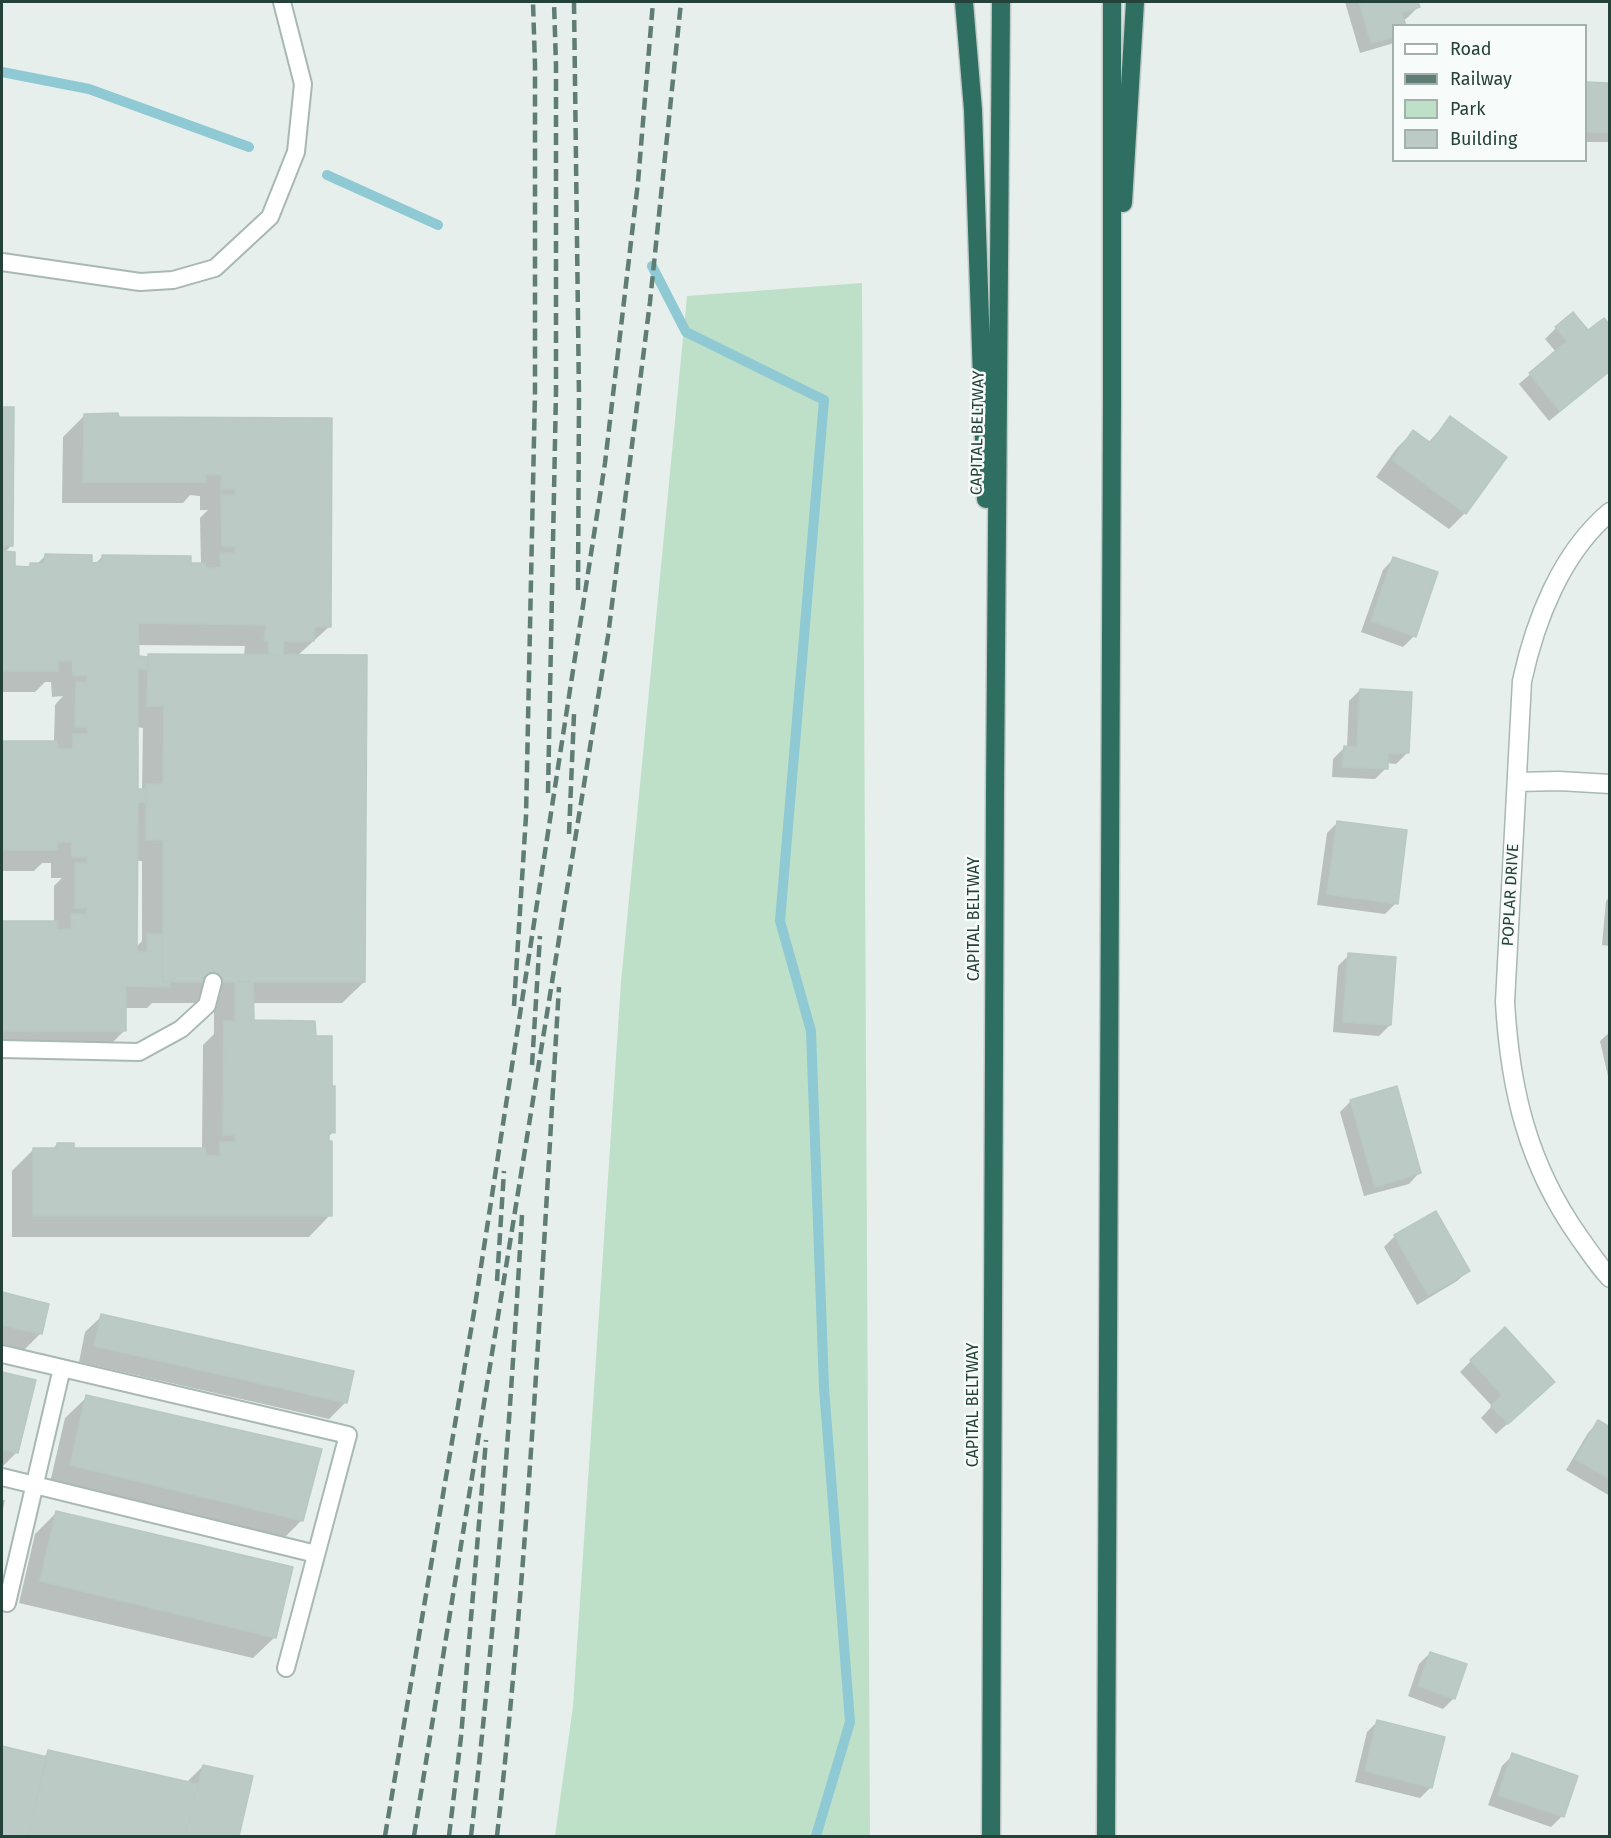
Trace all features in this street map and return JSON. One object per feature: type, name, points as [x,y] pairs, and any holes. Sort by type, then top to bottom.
[{"type":"highway","points":[[964,2],[974,110],[994,791]]},
{"type":"highway","name":"CAPITAL BELTWAY","points":[[991,1836],[994,791],[1001,2]]},
{"type":"highway","points":[[1106,1836],[1112,2]]},
{"type":"highway","points":[[1112,397],[1135,2]]},
{"type":"street","name":"POPLAR DRIVE","points":[[1610,512],[1580,544],[1559,576],[1540,615],[1522,681],[1505,1002],[1508,1047],[1517,1097],[1538,1164],[1564,1215],[1600,1268],[1610,1278]]},
{"type":"street","points":[[1516,782],[1559,781],[1610,784]]},
{"type":"lane","points":[[2,262],[140,282],[173,280],[215,268],[270,217],[296,152],[303,84],[282,2]]},
{"type":"lane","points":[[2,1049],[139,1052],[181,1029],[207,1005],[213,982]]},
{"type":"lane","points":[[2,1354],[348,1435],[286,1668]]},
{"type":"lane","points":[[8,1603],[62,1368]]},
{"type":"lane","points":[[2,1477],[316,1554]]},
{"type":"green space","points":[[862,283],[870,1836],[555,1836],[573,1706],[621,982],[687,296]]},
{"type":"building","points":[[1359,2],[1418,2],[1420,7],[1402,13],[1405,24],[1392,24],[1392,38],[1371,43]]},
{"type":"building","points":[[1587,82],[1610,83],[1610,132],[1587,132]]},
{"type":"building","points":[[1573,312],[1588,330],[1604,318],[1610,325],[1610,371],[1560,411],[1529,373],[1567,341],[1555,327]]},
{"type":"building","points":[[2,407],[14,407],[13,546],[2,546]]},
{"type":"building","points":[[118,413],[119,417],[332,418],[331,627],[315,627],[314,641],[284,641],[283,655],[269,655],[268,641],[264,641],[266,625],[138,623],[139,656],[148,657],[148,669],[138,669],[138,789],[146,789],[147,803],[138,802],[137,952],[147,952],[147,934],[163,935],[163,982],[170,982],[170,987],[126,986],[126,1031],[2,1031],[2,921],[57,921],[57,930],[72,929],[71,914],[86,914],[87,908],[75,908],[75,863],[87,863],[87,857],[72,857],[72,842],[57,842],[57,850],[2,850],[2,741],[57,741],[58,749],[73,749],[73,734],[88,734],[88,727],[75,727],[76,682],[87,682],[87,675],[73,676],[72,661],[58,661],[58,671],[2,671],[2,551],[15,552],[15,566],[30,567],[30,563],[44,563],[45,554],[92,555],[92,563],[102,562],[102,555],[191,556],[191,563],[205,563],[206,568],[221,568],[220,553],[235,553],[236,547],[222,546],[221,495],[236,495],[235,489],[221,489],[221,475],[206,474],[206,482],[83,482],[84,414]]},
{"type":"building","points":[[1450,416],[1507,457],[1466,514],[1392,460],[1413,430],[1431,443]]},
{"type":"building","points":[[1393,557],[1438,572],[1416,637],[1371,621]]},
{"type":"building","points":[[148,654],[367,655],[365,982],[163,982],[163,840],[146,840],[146,784],[163,784],[164,706],[147,706]]},
{"type":"building","points":[[1360,689],[1412,692],[1409,753],[1388,753],[1388,769],[1342,767],[1344,746],[1357,747]]},
{"type":"building","points":[[1337,821],[1407,830],[1398,904],[1327,894]]},
{"type":"building","points":[[1348,953],[1396,957],[1391,1025],[1343,1022]]},
{"type":"building","points":[[235,982],[253,982],[254,1020],[315,1021],[316,1036],[332,1036],[335,1133],[329,1132],[329,1141],[332,1141],[332,1216],[33,1216],[33,1148],[57,1148],[57,1143],[74,1143],[74,1148],[205,1148],[206,1156],[220,1156],[220,1142],[235,1142],[236,1135],[223,1135],[224,1021],[235,1021]]},
{"type":"building","points":[[1397,1086],[1421,1173],[1375,1187],[1350,1100]]},
{"type":"building","points":[[1436,1211],[1470,1271],[1428,1295],[1394,1235]]},
{"type":"building","points":[[2,1292],[49,1304],[42,1334],[2,1325]]},
{"type":"building","points":[[101,1314],[354,1371],[347,1403],[94,1346]]},
{"type":"building","points":[[1505,1327],[1555,1382],[1508,1424],[1491,1406],[1502,1395],[1470,1360]]},
{"type":"building","points":[[2,1372],[36,1380],[18,1453],[2,1449]]},
{"type":"building","points":[[86,1395],[322,1449],[303,1521],[70,1465]]},
{"type":"building","points":[[1598,1420],[1610,1427],[1610,1479],[1575,1459]]},
{"type":"building","points":[[56,1511],[293,1567],[276,1638],[40,1581]]},
{"type":"building","points":[[1430,1652],[1467,1664],[1455,1699],[1418,1686]]},
{"type":"building","points":[[1377,1720],[1445,1737],[1432,1788],[1365,1771]]},
{"type":"building","points":[[2,1746],[47,1757],[28,1836],[2,1836]]},
{"type":"building","points":[[48,1750],[198,1784],[185,1836],[28,1836]]},
{"type":"building","points":[[1512,1753],[1578,1776],[1564,1817],[1498,1795]]},
{"type":"building","points":[[203,1765],[253,1776],[239,1836],[185,1836]]},
{"type":"waterway","points":[[2,72],[89,89],[249,147]]},
{"type":"waterway","points":[[327,175],[438,225]]},
{"type":"waterway","points":[[652,266],[686,332],[824,400],[780,921],[811,1031],[824,1388],[850,1722],[816,1836]]},
{"type":"railway","points":[[514,1006],[526,816],[535,392],[533,2]]},
{"type":"railway","points":[[548,793],[556,392],[554,2]]},
{"type":"railway","points":[[574,2],[579,397],[578,594]]},
{"type":"railway","points":[[385,1836],[474,1312],[605,463],[638,182],[653,2]]},
{"type":"railway","points":[[414,1836],[608,636],[650,302],[681,2]]},
{"type":"railway","points":[[569,834],[574,714]]},
{"type":"railway","points":[[532,1065],[540,936]]},
{"type":"railway","points":[[497,1836],[526,1518],[559,987]]},
{"type":"railway","points":[[497,1281],[504,1171]]},
{"type":"railway","points":[[471,1836],[501,1526],[522,1215]]},
{"type":"railway","points":[[449,1836],[461,1737],[486,1440]]}]
